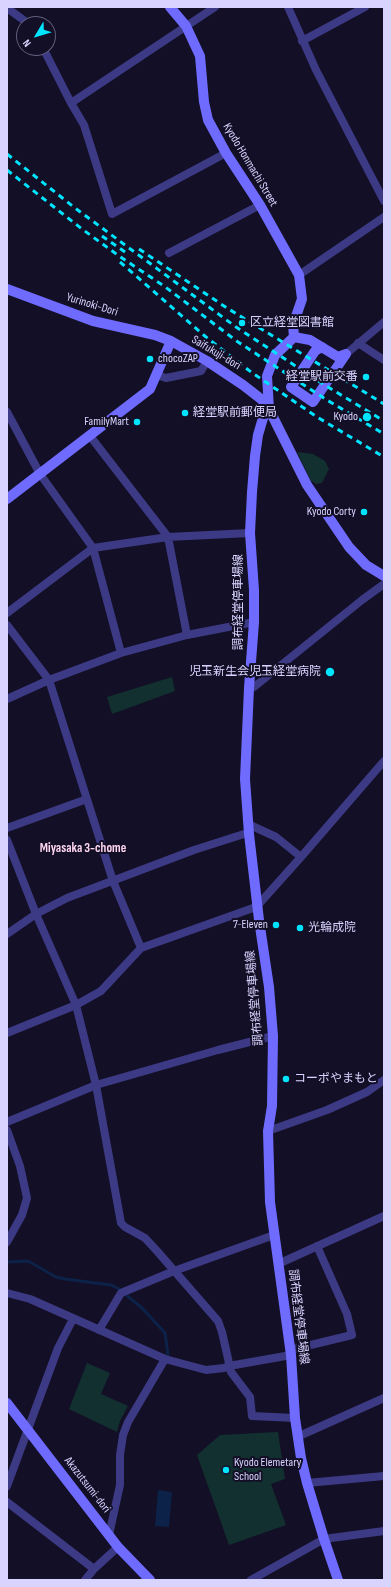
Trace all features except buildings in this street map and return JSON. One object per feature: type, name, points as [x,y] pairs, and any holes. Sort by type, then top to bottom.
[{"type":"main road","name":"Kyodo Honmachi Street","points":[[170,7],[186,26],[200,56],[204,102],[208,120],[226,153],[260,205],[299,275],[302,299],[293,325],[294,337]]},
{"type":"main road","name":"Yurinoki-Dori","points":[[7,289],[93,321],[155,335],[171,341]]},
{"type":"main road","points":[[346,354],[338,357],[310,340],[294,337],[275,355],[267,376],[269,409],[307,485],[325,513],[350,548],[362,561],[384,576]]},
{"type":"main road","points":[[7,499],[150,389],[171,341]]},
{"type":"main road","name":"Saifukuji-dori","points":[[171,341],[208,361],[254,392],[269,409]]},
{"type":"main road","points":[[322,347],[315,351],[291,387],[313,402],[346,354]]},
{"type":"main road","name":"調布経堂停車場線","points":[[269,409],[263,418],[255,456],[250,533],[254,590],[254,622],[246,755],[248,829],[269,987],[272,1036],[272,1106],[268,1131],[270,1202],[290,1352],[297,1437],[306,1483],[338,1580]]},
{"type":"main road","name":"Akazutsumi-dori","points":[[7,1403],[118,1547],[150,1580]]},
{"type":"street","points":[[71,103],[215,7]]},
{"type":"street","points":[[288,7],[302,41],[384,201]]},
{"type":"street","points":[[302,41],[365,7]]},
{"type":"street","points":[[7,8],[18,16]]},
{"type":"street","points":[[47,56],[84,125],[112,214],[226,153]]},
{"type":"street","points":[[169,253],[260,205]]},
{"type":"street","points":[[299,275],[384,217]]},
{"type":"street","points":[[346,354],[384,322]]},
{"type":"street","points":[[358,343],[384,360]]},
{"type":"street","points":[[157,375],[166,378],[201,371],[208,361]]},
{"type":"street","points":[[7,412],[40,474],[93,548],[121,653]]},
{"type":"street","points":[[90,436],[168,537],[186,634]]},
{"type":"street","points":[[7,614],[93,548],[168,537],[250,533]]},
{"type":"street","points":[[249,688],[254,687],[384,584]]},
{"type":"street","points":[[7,699],[49,680],[121,653],[186,634],[254,622]]},
{"type":"street","points":[[7,625],[49,680],[113,881],[141,948]]},
{"type":"street","points":[[7,1033],[76,1005],[101,991],[141,948],[258,905],[384,761]]},
{"type":"street","points":[[7,828],[87,799]]},
{"type":"street","points":[[7,934],[36,914],[67,898],[194,850],[244,834],[248,829],[276,837],[301,857]]},
{"type":"street","points":[[7,840],[36,914],[76,1005],[96,1085],[121,1223],[125,1227],[145,1238],[218,1321],[231,1372],[250,1397],[252,1416],[295,1418]]},
{"type":"street","points":[[7,1122],[96,1085],[272,1036]]},
{"type":"street","points":[[268,1131],[334,1107],[367,1092],[384,1080]]},
{"type":"street","points":[[7,1130],[20,1166],[27,1198],[22,1215],[7,1242]]},
{"type":"street","points":[[278,1264],[384,1216]]},
{"type":"street","points":[[99,1330],[120,1293],[174,1271],[274,1235]]},
{"type":"street","points":[[7,1292],[30,1299],[165,1360],[206,1370],[224,1368],[352,1335],[347,1314],[317,1246]]},
{"type":"street","points":[[7,1486],[58,1348],[73,1319]]},
{"type":"street","points":[[109,1535],[120,1485],[120,1455],[123,1435],[128,1422],[165,1360]]},
{"type":"street","points":[[297,1437],[384,1398]]},
{"type":"street","points":[[306,1483],[384,1476]]},
{"type":"street","points":[[7,1503],[94,1570]]},
{"type":"street","points":[[252,1580],[324,1539],[384,1531]]},
{"type":"street","points":[[85,1580],[118,1547]]},
{"type":"green space","points":[[297,452],[313,454],[325,461],[329,469],[322,483],[316,484],[311,481]]},
{"type":"green space","points":[[172,677],[175,691],[112,714],[107,697]]},
{"type":"green space","points":[[87,1363],[110,1373],[101,1394],[128,1406],[120,1421],[117,1432],[69,1409]]},
{"type":"green space","points":[[278,1432],[285,1479],[271,1484],[286,1525],[229,1545],[197,1455],[220,1435]]},
{"type":"water","points":[[158,1490],[172,1492],[169,1527],[155,1526]]},
{"type":"waterway","points":[[7,1262],[28,1261],[56,1277],[111,1285],[119,1289],[142,1308],[165,1333],[168,1355]]},
{"type":"railway","points":[[7,154],[75,208],[236,327],[323,384],[384,421]]},
{"type":"railway","points":[[7,170],[82,229],[164,286],[238,342],[327,400],[384,434]]},
{"type":"railway","points":[[102,236],[128,254]]},
{"type":"railway","points":[[139,249],[227,308],[384,404]]},
{"type":"railway","points":[[120,262],[206,337],[251,372],[317,417],[384,457]]},
{"type":"place","name":"区立経堂図書館","points":[[242,323]]},
{"type":"place","name":"chocoZAP","points":[[150,359]]},
{"type":"place","name":"経堂駅前交番","points":[[366,377]]},
{"type":"place","name":"経堂駅前郵便局","points":[[185,413]]},
{"type":"place","name":"Kyodo","points":[[367,417]]},
{"type":"place","name":"FamilyMart","points":[[137,422]]},
{"type":"place","name":"Kyodo Corty","points":[[364,512]]},
{"type":"place","name":"児玉新生会児玉経堂病院","points":[[330,672]]},
{"type":"place","name":"7-Eleven","points":[[276,925]]},
{"type":"place","name":"光輪成院","points":[[300,928]]},
{"type":"place","name":"コーポやまもと","points":[[286,1079]]},
{"type":"place","name":"Kyodo Elemetary School","points":[[226,1470]]},
{"type":"district","name":"Miyasaka 3-chome","points":[[83,849]]}]
